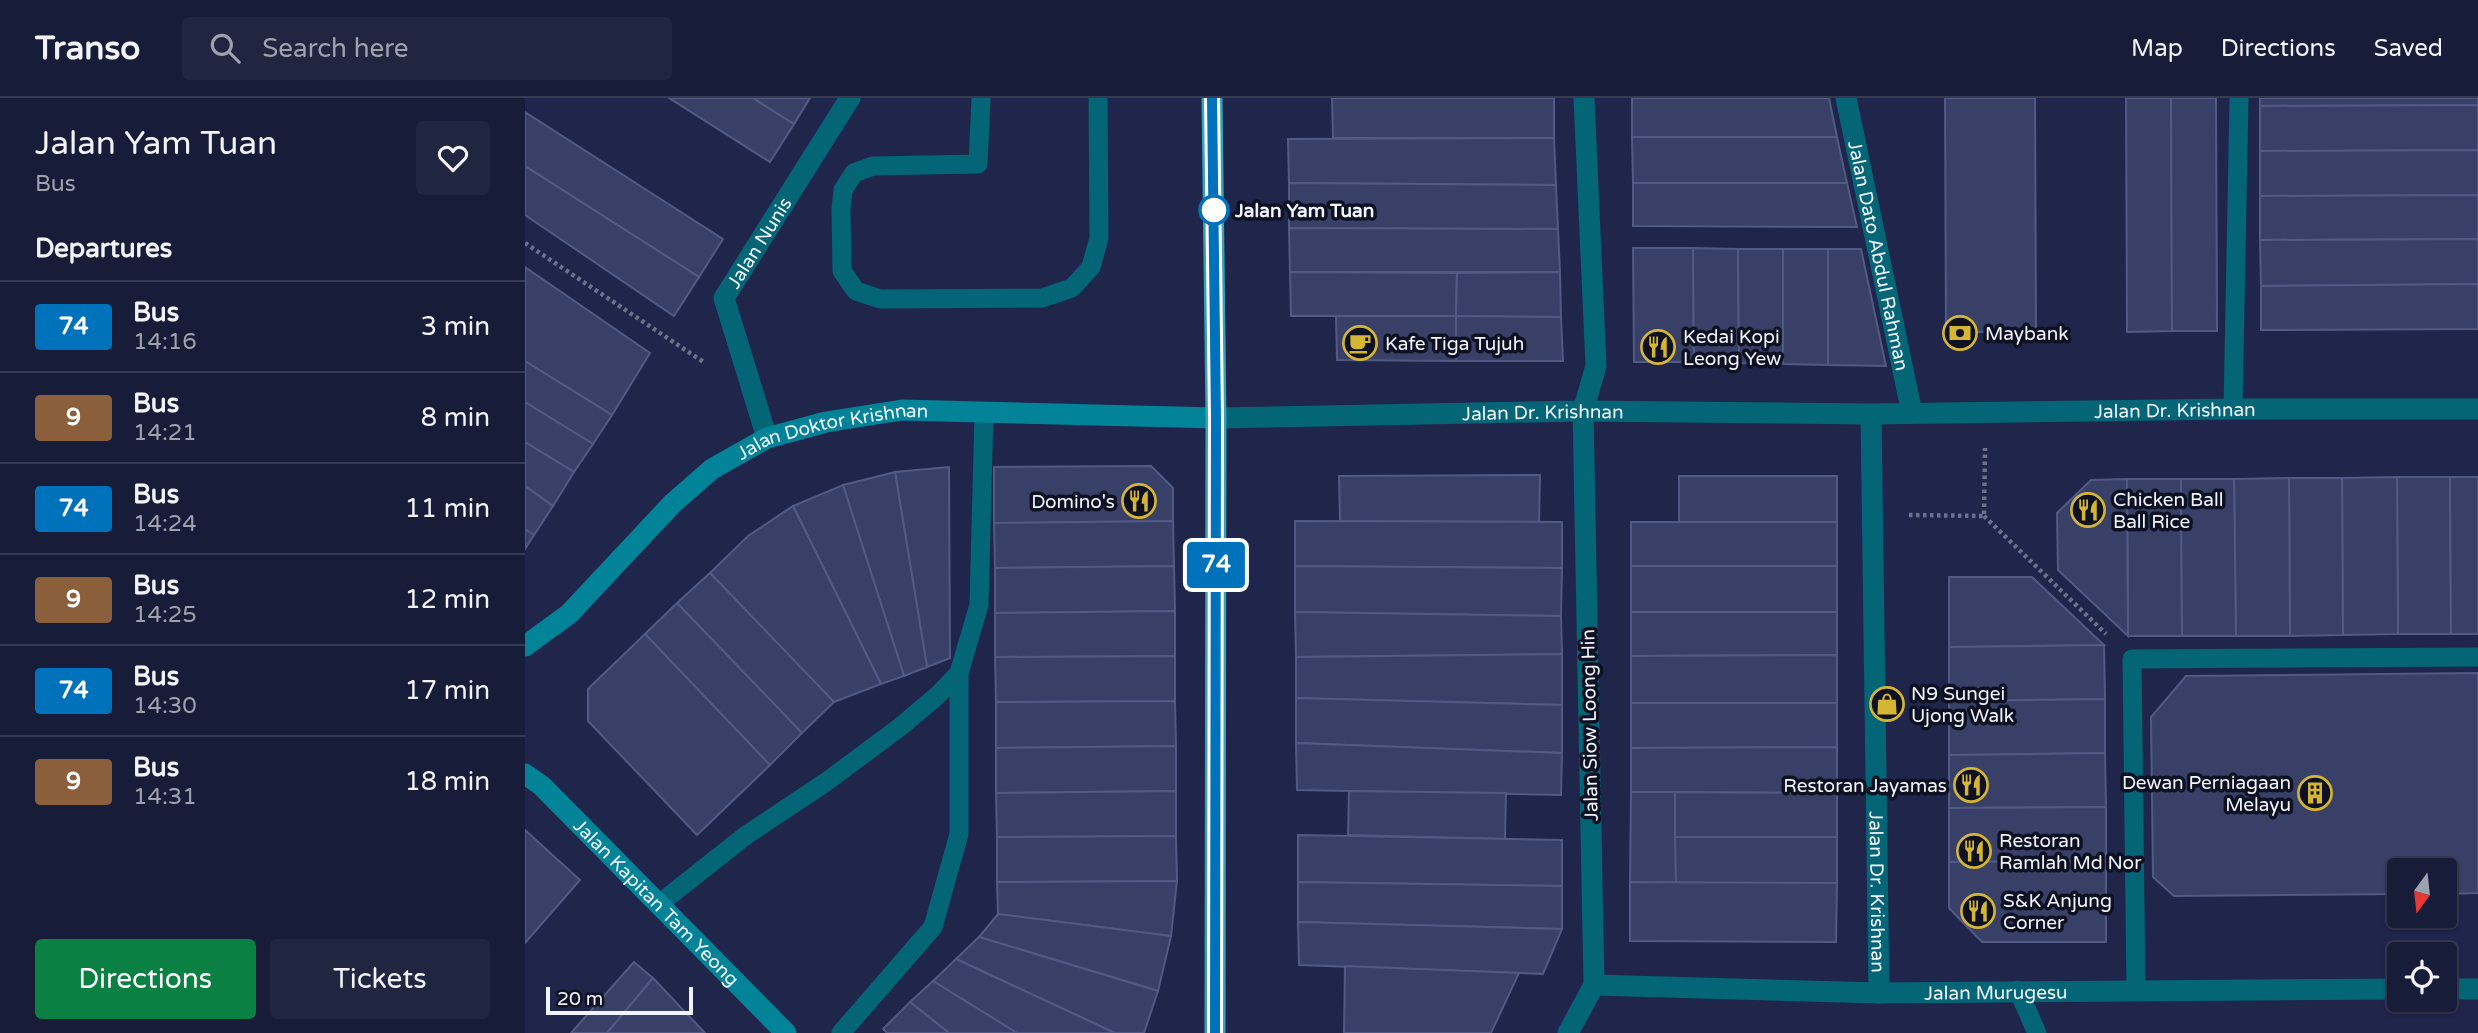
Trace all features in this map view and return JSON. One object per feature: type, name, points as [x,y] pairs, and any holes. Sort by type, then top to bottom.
[{"type":"highway","points":[[1212,98],[1216,418],[1215,1033]]},
{"type":"main road","name":"Jalan Doktor Krishnan","points":[[525,646],[569,614],[682,495],[712,470],[767,438],[826,422],[902,410],[1216,418]]},
{"type":"main road","name":"Jalan Kapitan Tam Yeong","points":[[525,774],[542,786],[786,1033]]},
{"type":"street","name":"Jalan Nunis","points":[[767,438],[724,298],[851,98]]},
{"type":"street","name":"Jalan Siow Loong Hin","points":[[1584,98],[1596,366],[1583,411],[1594,985]]},
{"type":"street","name":"Jalan Dato Abdul Rahman","points":[[1846,98],[1912,413]]},
{"type":"street","name":"Jalan Dr. Krishnan","points":[[1216,418],[1583,411],[1871,414],[2478,409]]},
{"type":"street","name":"Jalan Dr. Krishnan","points":[[1871,414],[1879,993]]},
{"type":"street","name":"Jalan Murugesu","points":[[1594,985],[1879,993],[2387,989]]},
{"type":"street","points":[[1567,1033],[1594,985]]},
{"type":"street","points":[[2457,989],[2478,989]]},
{"type":"lane","points":[[981,98],[978,164],[873,166],[854,173],[843,190],[842,271],[856,291],[880,299],[1042,298],[1072,288],[1091,267],[1099,238],[1098,98]]},
{"type":"lane","points":[[2233,409],[2239,98]]},
{"type":"lane","points":[[841,1033],[933,927],[959,834],[959,673],[979,605],[984,413]]},
{"type":"lane","points":[[2136,990],[2132,659],[2478,657]]},
{"type":"lane","points":[[659,904],[745,836],[826,782],[900,727],[939,695],[959,673]]},
{"type":"lane","points":[[2018,990],[2037,1033]]},
{"type":"path","points":[[525,243],[752,395]]},
{"type":"path","points":[[1984,516],[1985,412]]},
{"type":"path","points":[[1872,514],[1984,516],[2132,659]]},
{"type":"building","points":[[669,98],[753,98],[794,124],[770,162]]},
{"type":"building","points":[[753,98],[810,98],[794,124]]},
{"type":"building","points":[[1332,98],[1554,98],[1554,138],[1333,138]]},
{"type":"building","points":[[1632,98],[1829,98],[1837,137],[1632,137]]},
{"type":"building","points":[[1945,98],[2035,98],[2036,332],[1946,332]]},
{"type":"building","points":[[2126,98],[2171,98],[2172,331],[2127,332]]},
{"type":"building","points":[[2171,98],[2216,98],[2217,331],[2172,331]]},
{"type":"building","points":[[2260,98],[2478,98],[2478,105],[2260,106]]},
{"type":"building","points":[[2478,105],[2478,150],[2260,151],[2260,106]]},
{"type":"building","points":[[525,112],[723,239],[699,277],[525,166]]},
{"type":"building","points":[[1632,137],[1837,137],[1847,183],[1633,183]]},
{"type":"building","points":[[1554,138],[1556,185],[1289,183],[1288,139]]},
{"type":"building","points":[[2478,150],[2478,195],[2260,196],[2260,151]]},
{"type":"building","points":[[525,166],[699,277],[674,316],[525,215]]},
{"type":"building","points":[[1289,183],[1556,185],[1558,229],[1289,228]]},
{"type":"building","points":[[1633,183],[1847,183],[1857,227],[1633,226]]},
{"type":"building","points":[[2478,195],[2478,239],[2260,240],[2260,196]]},
{"type":"building","points":[[1289,228],[1558,229],[1560,272],[1290,272]]},
{"type":"building","points":[[2478,239],[2478,284],[2261,286],[2260,240]]},
{"type":"building","points":[[1633,248],[1693,248],[1694,362],[1634,362]]},
{"type":"building","points":[[1693,248],[1738,249],[1739,363],[1694,362]]},
{"type":"building","points":[[1738,249],[1783,249],[1783,364],[1739,363]]},
{"type":"building","points":[[1783,249],[1828,249],[1828,365],[1783,364]]},
{"type":"building","points":[[1828,249],[1861,249],[1886,366],[1828,365]]},
{"type":"building","points":[[525,267],[650,353],[612,415],[525,361]]},
{"type":"building","points":[[1290,272],[1457,273],[1456,316],[1291,316]]},
{"type":"building","points":[[1560,272],[1561,317],[1456,316],[1457,273]]},
{"type":"building","points":[[2478,284],[2478,329],[2261,330],[2261,286]]},
{"type":"building","points":[[1336,316],[1456,316],[1456,361],[1337,360]]},
{"type":"building","points":[[1456,316],[1561,317],[1563,361],[1456,361]]},
{"type":"building","points":[[525,361],[612,415],[593,444],[525,402]]},
{"type":"building","points":[[525,402],[593,444],[574,472],[525,442]]},
{"type":"building","points":[[525,442],[574,472],[553,506],[525,486]]},
{"type":"building","points":[[1151,466],[1173,488],[1173,521],[994,523],[994,467]]},
{"type":"building","points":[[949,467],[950,658],[927,667],[895,472]]},
{"type":"building","points":[[895,472],[927,667],[904,676],[843,485]]},
{"type":"building","points":[[1540,475],[1539,522],[1340,521],[1339,476]]},
{"type":"building","points":[[1679,476],[1837,476],[1837,522],[1679,522]]},
{"type":"building","points":[[2397,477],[2450,477],[2451,634],[2398,634]]},
{"type":"building","points":[[2397,477],[2398,634],[2343,635],[2342,478]]},
{"type":"building","points":[[2450,477],[2478,477],[2478,634],[2451,634]]},
{"type":"building","points":[[2289,478],[2342,478],[2343,635],[2290,636]]},
{"type":"building","points":[[2289,478],[2290,636],[2236,636],[2234,479]]},
{"type":"building","points":[[2127,479],[2181,479],[2182,636],[2128,636]]},
{"type":"building","points":[[2127,479],[2128,636],[2058,570],[2057,513],[2091,480]]},
{"type":"building","points":[[2181,479],[2234,479],[2236,636],[2182,636]]},
{"type":"building","points":[[843,485],[904,676],[881,684],[793,506]]},
{"type":"building","points":[[525,486],[553,506],[534,535],[525,529]]},
{"type":"building","points":[[793,506],[881,684],[834,702],[710,573],[748,536]]},
{"type":"building","points":[[1173,521],[1174,566],[995,568],[994,523]]},
{"type":"building","points":[[1295,521],[1562,522],[1562,568],[1295,566]]},
{"type":"building","points":[[1631,522],[1837,522],[1837,566],[1631,566]]},
{"type":"building","points":[[525,529],[534,535],[525,549]]},
{"type":"building","points":[[1174,566],[1175,611],[995,613],[995,568]]},
{"type":"building","points":[[1295,566],[1562,568],[1561,616],[1295,612]]},
{"type":"building","points":[[1631,566],[1837,566],[1837,612],[1631,612]]},
{"type":"building","points":[[710,573],[834,702],[802,733],[677,603]]},
{"type":"building","points":[[1949,577],[2032,577],[2104,645],[1949,647]]},
{"type":"building","points":[[677,603],[802,733],[770,765],[645,634]]},
{"type":"building","points":[[1175,611],[1175,656],[995,657],[995,613]]},
{"type":"building","points":[[1295,612],[1561,616],[1562,654],[1296,657]]},
{"type":"building","points":[[1631,612],[1837,612],[1837,655],[1631,656]]},
{"type":"building","points":[[645,634],[770,765],[697,835],[588,721],[588,689]]},
{"type":"building","points":[[2104,645],[2105,699],[1949,701],[1949,647]]},
{"type":"building","points":[[1562,654],[1562,705],[1296,698],[1296,657]]},
{"type":"building","points":[[1837,655],[1837,703],[1631,703],[1631,656]]},
{"type":"building","points":[[1175,656],[1175,701],[996,702],[995,657]]},
{"type":"building","name":"Dewan Perniagaan Melayu","points":[[2478,673],[2478,893],[2457,894],[2457,858],[2387,858],[2387,894],[2174,896],[2153,877],[2151,717],[2186,676]]},
{"type":"building","points":[[1296,698],[1562,705],[1562,753],[1296,743]]},
{"type":"building","points":[[2105,699],[2105,753],[1949,755],[1949,701]]},
{"type":"building","points":[[1175,701],[1176,746],[996,748],[996,702]]},
{"type":"building","points":[[1631,703],[1837,703],[1837,747],[1631,748]]},
{"type":"building","points":[[1296,743],[1562,753],[1561,795],[1297,790]]},
{"type":"building","points":[[1176,746],[1176,791],[996,793],[996,748]]},
{"type":"building","points":[[1837,747],[1837,793],[1631,792],[1631,748]]},
{"type":"building","points":[[2105,753],[2106,807],[1949,808],[1949,755]]},
{"type":"building","points":[[1176,791],[1176,836],[997,837],[996,793]]},
{"type":"building","points":[[1349,791],[1506,793],[1505,839],[1348,835]]},
{"type":"building","points":[[1631,792],[1675,792],[1676,883],[1630,882]]},
{"type":"building","points":[[1675,792],[1837,793],[1837,837],[1675,837]]},
{"type":"building","points":[[2106,807],[2106,861],[1949,862],[1949,808]]},
{"type":"building","points":[[525,830],[580,880],[525,943]]},
{"type":"building","points":[[1298,835],[1562,840],[1562,886],[1298,882]]},
{"type":"building","points":[[1176,836],[1177,881],[997,882],[997,837]]},
{"type":"building","points":[[1675,837],[1837,837],[1837,883],[1676,883]]},
{"type":"building","points":[[2106,861],[2106,942],[1982,942],[1949,908],[1949,862]]},
{"type":"building","points":[[1177,881],[1171,936],[998,914],[997,882]]},
{"type":"building","points":[[1298,882],[1562,886],[1562,929],[1298,922]]},
{"type":"building","points":[[1630,882],[1837,883],[1836,942],[1630,941]]},
{"type":"building","points":[[998,914],[1171,936],[1158,991],[979,937]]},
{"type":"building","points":[[1298,922],[1562,929],[1543,974],[1299,965]]},
{"type":"building","points":[[979,937],[1158,991],[1144,1033],[1115,1033],[956,959]]},
{"type":"building","points":[[956,959],[1115,1033],[1017,1033],[933,981]]},
{"type":"building","points":[[634,962],[653,978],[607,1033],[571,1033]]},
{"type":"building","points":[[1345,966],[1519,973],[1491,1033],[1344,1033]]},
{"type":"building","points":[[653,978],[705,1033],[607,1033]]},
{"type":"building","points":[[933,981],[1017,1033],[949,1033],[910,1002]]},
{"type":"building","points":[[910,1002],[949,1033],[887,1033],[883,1029]]},
{"type":"bus line","name":"74","points":[[1212,98],[1216,418],[1215,1033]]},
{"type":"place","name":"Jalan Yam Tuan","points":[[1214,210]]},
{"type":"place","name":"Maybank","points":[[1960,333]]},
{"type":"place","name":"Kafe Tiga Tujuh","points":[[1360,343]]},
{"type":"place","name":"Kedai Kopi Leong Yew","points":[[1658,347]]},
{"type":"place","name":"Domino's","points":[[1139,501]]},
{"type":"place","name":"Chicken Ball Ball Rice","points":[[2088,510]]},
{"type":"place","name":"N9 Sungei Ujong Walk","points":[[1887,704]]},
{"type":"place","name":"Restoran Jayamas","points":[[1971,785]]},
{"type":"place","name":"Dewan Perniagaan Melayu","points":[[2315,793]]},
{"type":"place","name":"Restoran Ramlah Md Nor","points":[[1974,851]]},
{"type":"place","name":"S&K Anjung Corner","points":[[1978,911]]}]
